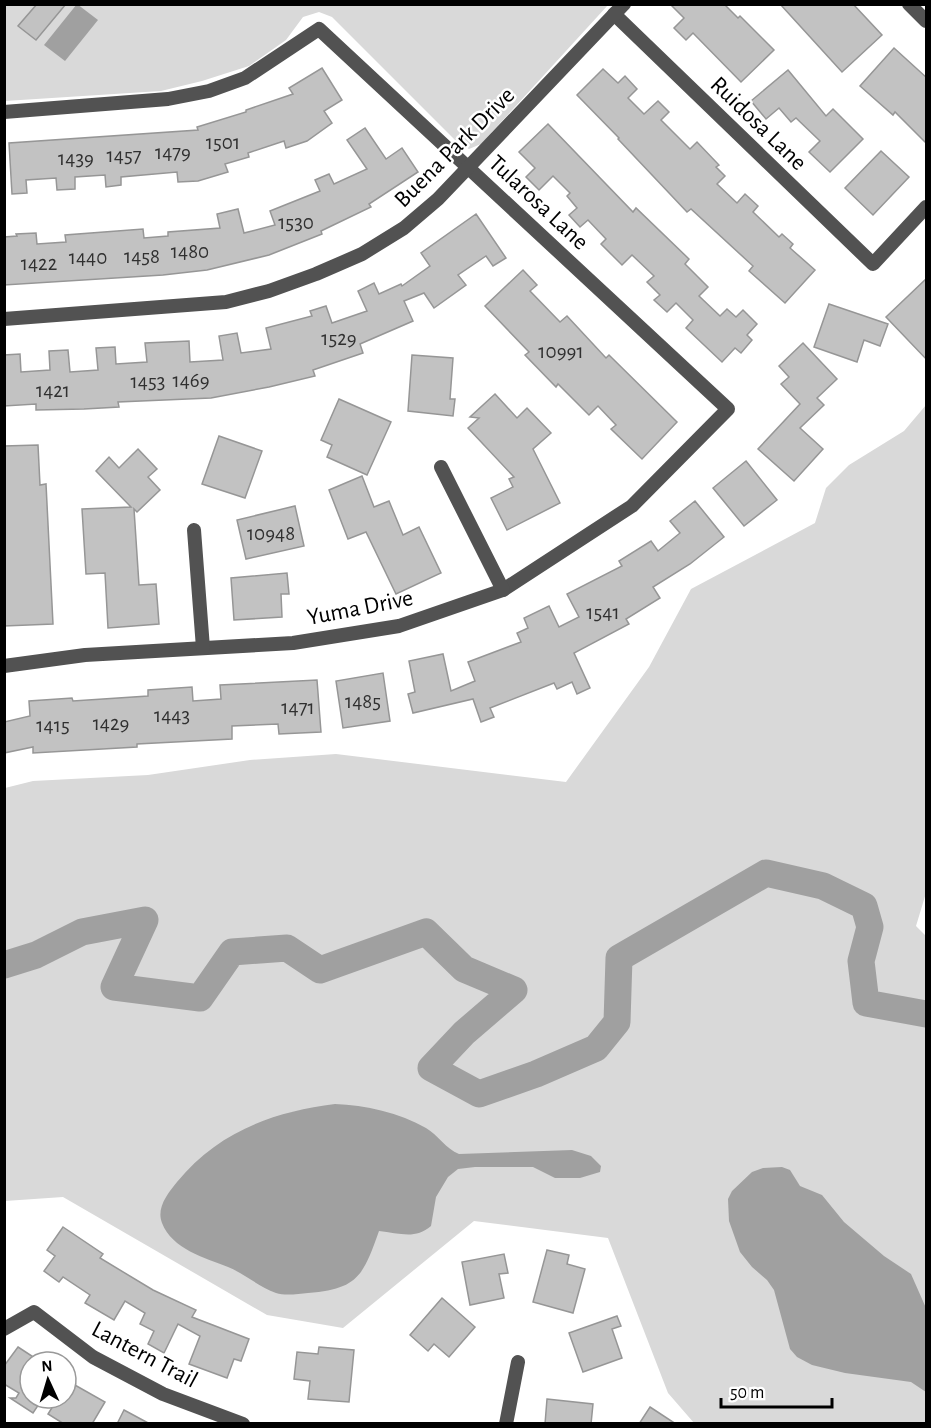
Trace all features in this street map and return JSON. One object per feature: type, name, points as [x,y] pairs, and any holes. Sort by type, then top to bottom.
[{"type":"street","points":[[909,4],[927,21]]},
{"type":"street","name":"Buena Park Drive","points":[[4,318],[226,302],[269,291],[362,254],[396,233],[438,199],[619,9]]},
{"type":"street","name":"Ruidosa Lane","points":[[619,9],[873,264],[927,207]]},
{"type":"street","name":"Tularosa Lane","points":[[4,112],[168,99],[208,91],[245,78],[319,28],[728,409]]},
{"type":"street","name":"Yuma Drive","points":[[4,666],[85,655],[293,643],[399,626],[503,590],[633,506],[728,409]]},
{"type":"street","points":[[441,467],[503,590]]},
{"type":"street","points":[[194,530],[203,648]]},
{"type":"street","name":"Lantern Trail","points":[[4,1329],[34,1312],[93,1357],[163,1394],[243,1424]]},
{"type":"street","points":[[506,1424],[518,1362]]},
{"type":"shaded area","points":[[77,4],[98,20],[65,61],[44,45]]},
{"type":"shaded area","points":[[5,5],[608,5],[481,144],[469,149],[458,143],[332,17],[319,12],[303,17],[286,40],[249,66],[202,81],[161,91],[5,101]]},
{"type":"shaded area","points":[[926,405],[926,893],[916,926],[926,936],[926,1423],[694,1423],[668,1393],[608,1238],[474,1221],[343,1328],[267,1315],[63,1197],[5,1201],[5,788],[33,781],[148,775],[250,760],[336,754],[566,782],[649,667],[691,589],[815,523],[826,488],[849,465],[904,431]]},
{"type":"shaded area","points":[[335,1104],[370,1108],[405,1118],[426,1128],[459,1154],[572,1150],[591,1156],[601,1166],[600,1172],[580,1178],[555,1178],[533,1167],[458,1169],[448,1177],[436,1197],[431,1226],[413,1234],[379,1231],[363,1269],[356,1277],[338,1288],[325,1291],[276,1293],[234,1270],[190,1251],[173,1240],[162,1223],[161,1212],[164,1201],[177,1182],[210,1150],[228,1137],[268,1119]]},
{"type":"shaded area","points":[[782,1167],[790,1170],[800,1186],[822,1195],[844,1222],[884,1256],[911,1274],[926,1308],[926,1392],[911,1382],[845,1373],[812,1365],[797,1357],[790,1349],[774,1290],[740,1252],[729,1221],[728,1199],[732,1191],[752,1172],[763,1168]]},
{"type":"building","points":[[37,4],[66,4],[36,40],[18,26]]},
{"type":"building","points":[[670,4],[724,4],[738,18],[740,16],[774,50],[741,82],[693,33],[686,40],[674,28],[684,18]]},
{"type":"building","points":[[780,4],[853,4],[882,35],[842,72]]},
{"type":"building","points":[[894,48],[927,78],[927,144],[895,112],[893,115],[860,86]]},
{"type":"building","points":[[322,68],[342,100],[324,111],[332,123],[307,141],[286,148],[284,141],[248,153],[249,157],[225,164],[228,172],[198,181],[178,182],[177,172],[121,177],[121,185],[106,187],[105,175],[75,177],[75,189],[57,190],[56,178],[26,180],[27,193],[12,194],[9,143],[198,130],[197,127],[293,94],[289,88]]},
{"type":"building","points":[[603,69],[618,83],[625,76],[637,89],[628,98],[644,114],[658,101],[669,112],[661,120],[690,149],[697,142],[719,165],[716,167],[725,176],[717,184],[737,203],[745,194],[758,206],[753,212],[779,237],[782,234],[793,244],[790,248],[815,270],[785,303],[749,271],[753,266],[691,209],[687,212],[577,95]]},
{"type":"building","points":[[788,70],[826,116],[833,109],[863,139],[830,172],[809,152],[820,141],[796,118],[791,122],[779,108],[766,119],[751,101]]},
{"type":"building","points":[[548,124],[633,212],[636,208],[689,259],[685,264],[708,287],[699,296],[720,316],[727,309],[736,317],[743,310],[757,324],[747,335],[752,340],[741,353],[735,348],[722,362],[686,328],[693,320],[676,303],[667,312],[654,300],[660,295],[647,282],[654,276],[632,255],[622,265],[601,244],[606,239],[588,220],[580,227],[569,215],[577,208],[567,196],[570,193],[553,176],[539,190],[526,177],[535,168],[519,152]]},
{"type":"building","points":[[365,128],[386,159],[402,148],[418,172],[369,204],[371,207],[321,231],[322,234],[269,255],[207,270],[4,285],[4,237],[17,236],[16,234],[36,233],[37,244],[66,242],[65,235],[143,229],[144,238],[168,236],[168,232],[220,228],[217,214],[238,209],[244,233],[275,225],[270,211],[320,191],[315,180],[329,174],[334,184],[367,169],[347,140]]},
{"type":"building","points":[[881,151],[909,177],[873,215],[845,188]]},
{"type":"building","points":[[476,214],[506,258],[493,266],[486,256],[458,275],[466,285],[434,308],[424,293],[404,301],[413,321],[360,344],[363,353],[313,370],[315,376],[211,398],[118,402],[119,407],[36,410],[36,404],[4,406],[4,355],[20,354],[21,372],[50,370],[49,351],[68,350],[70,372],[98,370],[96,348],[115,347],[116,364],[147,362],[145,343],[189,341],[190,362],[223,360],[219,336],[237,333],[241,353],[271,349],[266,328],[312,316],[310,311],[326,306],[332,323],[367,311],[358,291],[374,283],[379,294],[401,284],[402,286],[430,266],[421,253]]},
{"type":"building","points":[[523,270],[537,285],[530,291],[560,322],[567,316],[606,358],[609,355],[677,422],[642,459],[611,429],[616,425],[598,406],[589,415],[558,384],[556,387],[525,355],[529,352],[485,306]]},
{"type":"building","points":[[927,278],[927,360],[886,317]]},
{"type":"building","points":[[829,304],[888,324],[880,346],[864,340],[857,362],[814,347]]},
{"type":"building","points":[[803,343],[837,379],[817,398],[824,405],[800,428],[823,449],[794,481],[758,449],[800,404],[781,384],[789,377],[779,366]]},
{"type":"building","points":[[412,355],[453,358],[450,399],[455,399],[453,416],[408,411]]},
{"type":"building","points":[[495,394],[517,418],[527,408],[551,433],[533,449],[560,503],[507,530],[491,498],[513,487],[509,479],[514,477],[468,428],[479,418],[470,417]]},
{"type":"building","points":[[339,399],[391,422],[367,475],[327,457],[332,445],[321,440]]},
{"type":"building","points":[[219,436],[262,451],[245,498],[202,484]]},
{"type":"building","points":[[38,445],[40,485],[46,484],[53,624],[4,626],[4,446]]},
{"type":"building","points":[[138,449],[157,469],[148,477],[160,490],[137,512],[134,509],[139,585],[156,584],[159,624],[108,628],[105,573],[86,574],[82,509],[131,507],[96,471],[109,457],[119,468]]},
{"type":"building","points":[[746,461],[777,500],[744,526],[713,488]]},
{"type":"building","points":[[362,476],[374,507],[389,501],[403,535],[419,527],[441,573],[396,594],[366,532],[348,539],[329,490]]},
{"type":"building","points":[[695,501],[724,537],[690,564],[653,587],[660,598],[626,619],[629,624],[574,653],[590,688],[577,694],[572,682],[557,689],[554,683],[490,708],[494,717],[481,722],[473,699],[413,713],[408,694],[415,692],[409,661],[443,654],[451,691],[475,681],[468,662],[521,642],[517,633],[528,628],[524,618],[549,606],[559,627],[579,617],[567,594],[622,566],[619,561],[651,541],[658,551],[680,533],[670,521]]},
{"type":"building","points":[[295,506],[304,546],[246,559],[237,520]]},
{"type":"building","points":[[287,573],[289,594],[281,594],[282,617],[234,620],[231,578]]},
{"type":"building","points":[[383,673],[390,721],[343,728],[336,681]]},
{"type":"building","points":[[317,680],[321,732],[279,734],[278,724],[232,726],[232,739],[33,753],[33,747],[4,753],[4,722],[30,716],[29,701],[72,698],[73,701],[148,696],[148,690],[192,687],[193,701],[221,699],[220,685]]},
{"type":"building","points":[[63,1227],[103,1254],[100,1258],[153,1290],[196,1310],[192,1317],[249,1339],[241,1361],[234,1359],[227,1378],[189,1364],[200,1336],[178,1324],[164,1353],[148,1344],[154,1331],[140,1324],[145,1313],[125,1301],[114,1320],[85,1303],[90,1295],[63,1277],[59,1282],[44,1271],[55,1256],[47,1250]]},
{"type":"building","points":[[547,1250],[569,1255],[567,1264],[585,1269],[573,1313],[533,1302]]},
{"type":"building","points":[[504,1254],[508,1273],[499,1274],[504,1298],[470,1305],[462,1262]]},
{"type":"building","points":[[442,1298],[475,1327],[449,1357],[434,1344],[428,1351],[410,1335]]},
{"type":"building","points":[[617,1316],[621,1326],[612,1329],[622,1358],[583,1372],[569,1333]]},
{"type":"building","points":[[18,1347],[23,1350],[18,1350],[18,1392],[4,1384],[4,1366]]},
{"type":"building","points":[[319,1347],[354,1350],[349,1402],[308,1399],[310,1381],[294,1379],[297,1352],[318,1354]]},
{"type":"building","points":[[78,1387],[105,1402],[92,1424],[64,1424],[48,1414],[50,1410],[78,1410]]},
{"type":"building","points":[[18,1395],[18,1403],[10,1398],[16,1398]]},
{"type":"building","points":[[547,1399],[593,1404],[591,1424],[545,1424]]},
{"type":"building","points":[[650,1407],[676,1424],[639,1424]]},
{"type":"building","points":[[124,1410],[150,1424],[117,1424]]},
{"type":"waterway","points":[[4,965],[36,955],[82,932],[145,920],[114,987],[200,998],[232,952],[287,948],[320,970],[426,932],[464,969],[514,990],[464,1033],[431,1068],[479,1094],[536,1074],[596,1048],[617,1022],[619,958],[766,873],[823,886],[864,906],[870,927],[861,961],[866,1003],[926,1014]]}]
